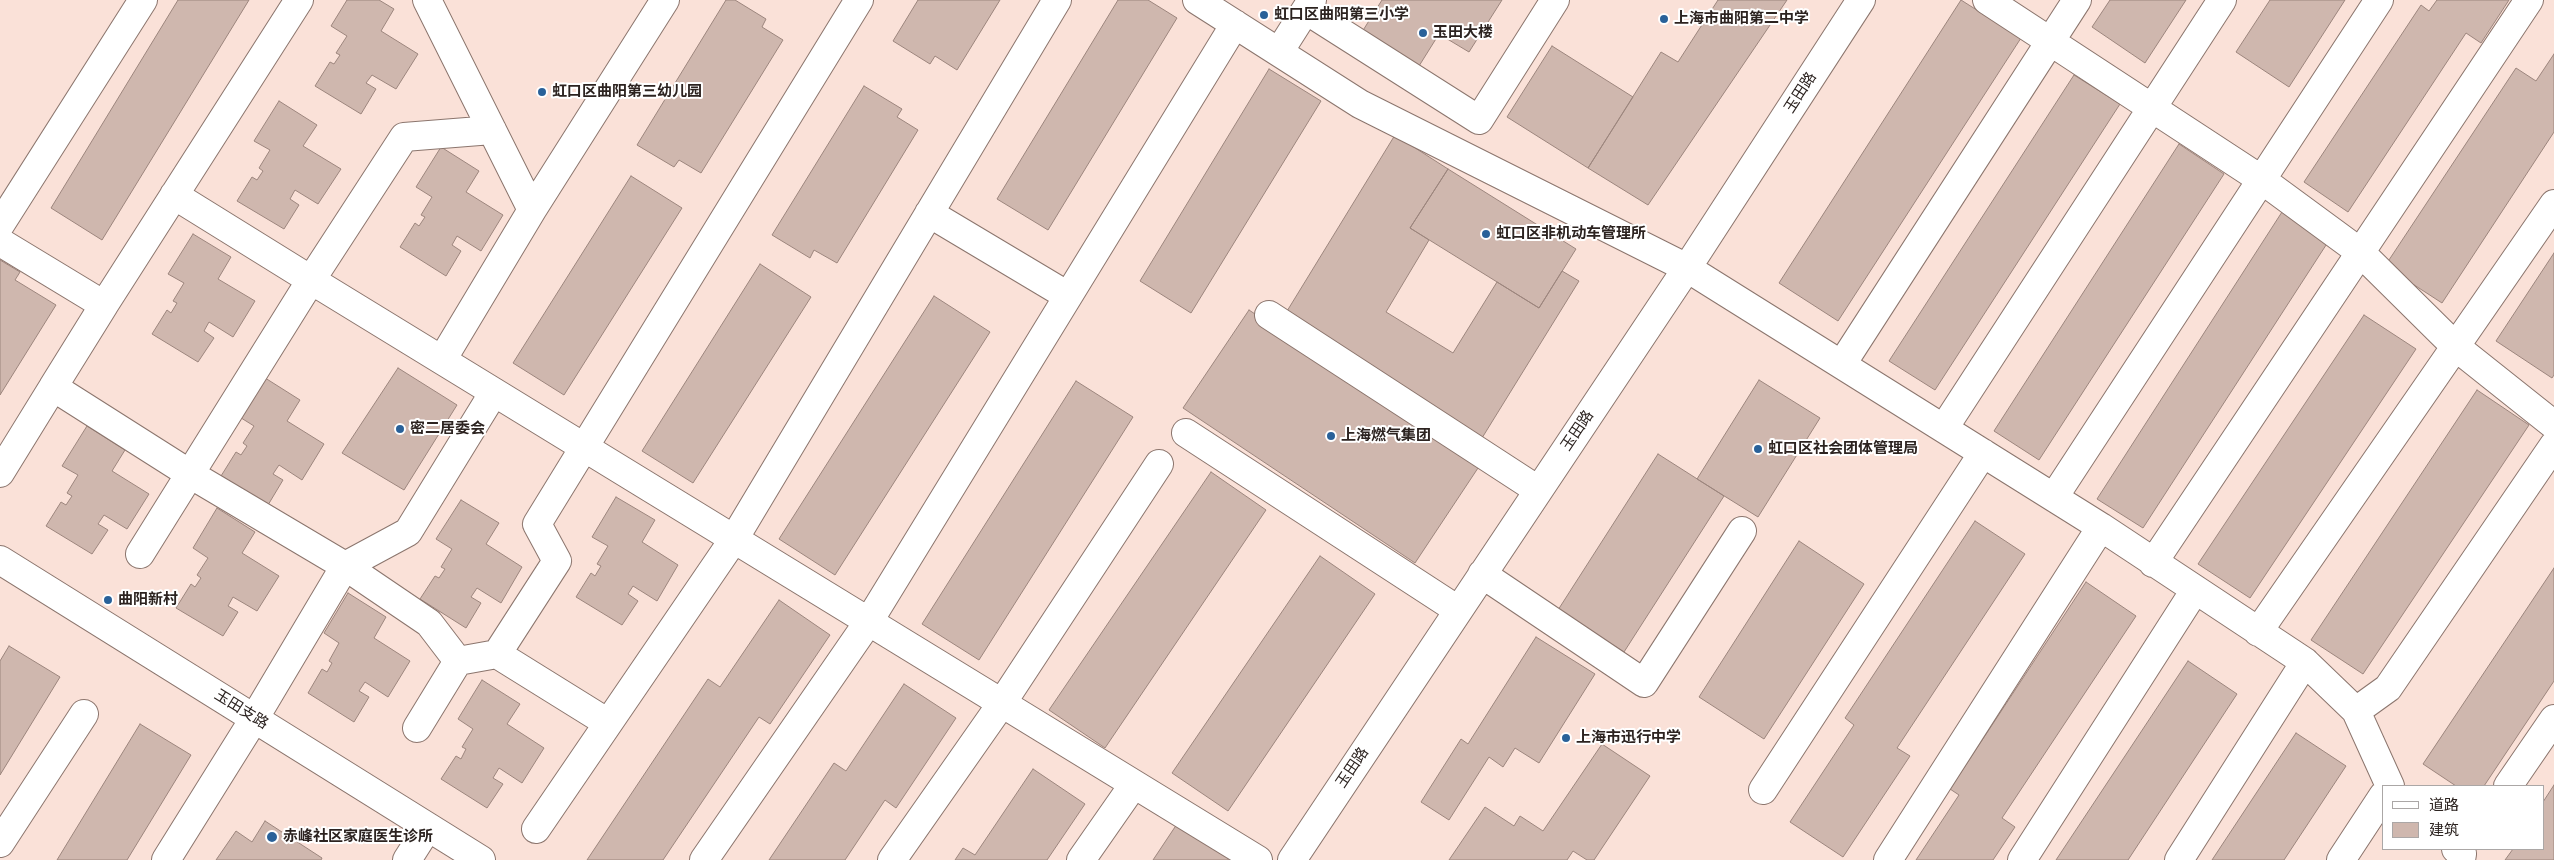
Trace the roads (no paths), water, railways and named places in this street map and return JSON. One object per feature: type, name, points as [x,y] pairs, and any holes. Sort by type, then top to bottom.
[{"type":"street","points":[[0,225],[143,0]]},
{"type":"street","points":[[0,473],[104,305],[299,0]]},
{"type":"street","points":[[427,0],[532,210]]},
{"type":"street","points":[[442,360],[532,210],[665,0]]},
{"type":"street","points":[[497,654],[558,561],[537,524],[859,0]]},
{"type":"street","points":[[536,829],[734,539],[1057,0]]},
{"type":"street","points":[[1197,0],[1360,104],[1687,268],[2101,527],[2305,662],[2356,711],[2387,785]]},
{"type":"street","points":[[1279,52],[1309,5],[1479,120],[1555,0]]},
{"type":"street","name":"玉田路","points":[[1292,860],[1687,268],[1861,0]]},
{"type":"street","points":[[1987,0],[2262,180],[2360,252],[2456,347],[2554,424]]},
{"type":"street","points":[[1842,364],[2077,0]]},
{"type":"street","points":[[1944,428],[2222,0]]},
{"type":"street","points":[[2054,497],[2379,0]]},
{"type":"street","points":[[2153,563],[2529,0]]},
{"type":"street","points":[[704,860],[869,621],[1235,24]]},
{"type":"street","points":[[140,554],[311,280],[404,138],[492,130]]},
{"type":"street","points":[[174,195],[583,448],[1258,860]]},
{"type":"street","points":[[2258,632],[2554,204]]},
{"type":"street","points":[[929,213],[1068,296]]},
{"type":"street","points":[[0,242],[104,305]]},
{"type":"street","points":[[1270,316],[1538,490]]},
{"type":"street","points":[[53,387],[190,474],[345,566],[429,622],[458,661]]},
{"type":"street","points":[[166,860],[254,719],[345,566],[408,532],[494,392]]},
{"type":"street","points":[[1186,433],[1458,610]]},
{"type":"street","points":[[2356,711],[2388,688],[2554,445]]},
{"type":"street","points":[[1763,790],[1983,453]]},
{"type":"street","points":[[892,860],[1002,703],[1159,464]]},
{"type":"street","points":[[1888,860],[2101,527]]},
{"type":"street","points":[[1482,574],[1644,683],[1742,531]]},
{"type":"street","name":"玉田支路","points":[[0,560],[481,860]]},
{"type":"street","points":[[2022,860],[2195,590]]},
{"type":"street","points":[[417,728],[458,661],[497,654],[608,723]]},
{"type":"street","points":[[2179,860],[2305,662]]},
{"type":"street","points":[[0,843],[84,714]]},
{"type":"street","points":[[2509,785],[2554,719]]},
{"type":"street","points":[[1080,860],[1134,784]]},
{"type":"street","points":[[2341,860],[2382,797]]},
{"type":"street","points":[[407,860],[428,826]]},
{"type":"place","name":"虹口区曲阳第三小学","points":[[1264,15]]},
{"type":"place","name":"上海市曲阳第二中学","points":[[1664,19]]},
{"type":"place","name":"玉田大楼","points":[[1423,33]]},
{"type":"place","name":"虹口区曲阳第三幼儿园","points":[[542,92]]},
{"type":"place","name":"虹口区非机动车管理所","points":[[1486,234]]},
{"type":"place","name":"密二居委会","points":[[400,429]]},
{"type":"place","name":"上海燃气集团","points":[[1331,436]]},
{"type":"place","name":"虹口区社会团体管理局","points":[[1758,449]]},
{"type":"place","name":"曲阳新村","points":[[108,600]]},
{"type":"place","name":"上海市迅行中学","points":[[1566,738]]},
{"type":"place","name":"赤峰社区家庭医生诊所","points":[[272,837]]}]
